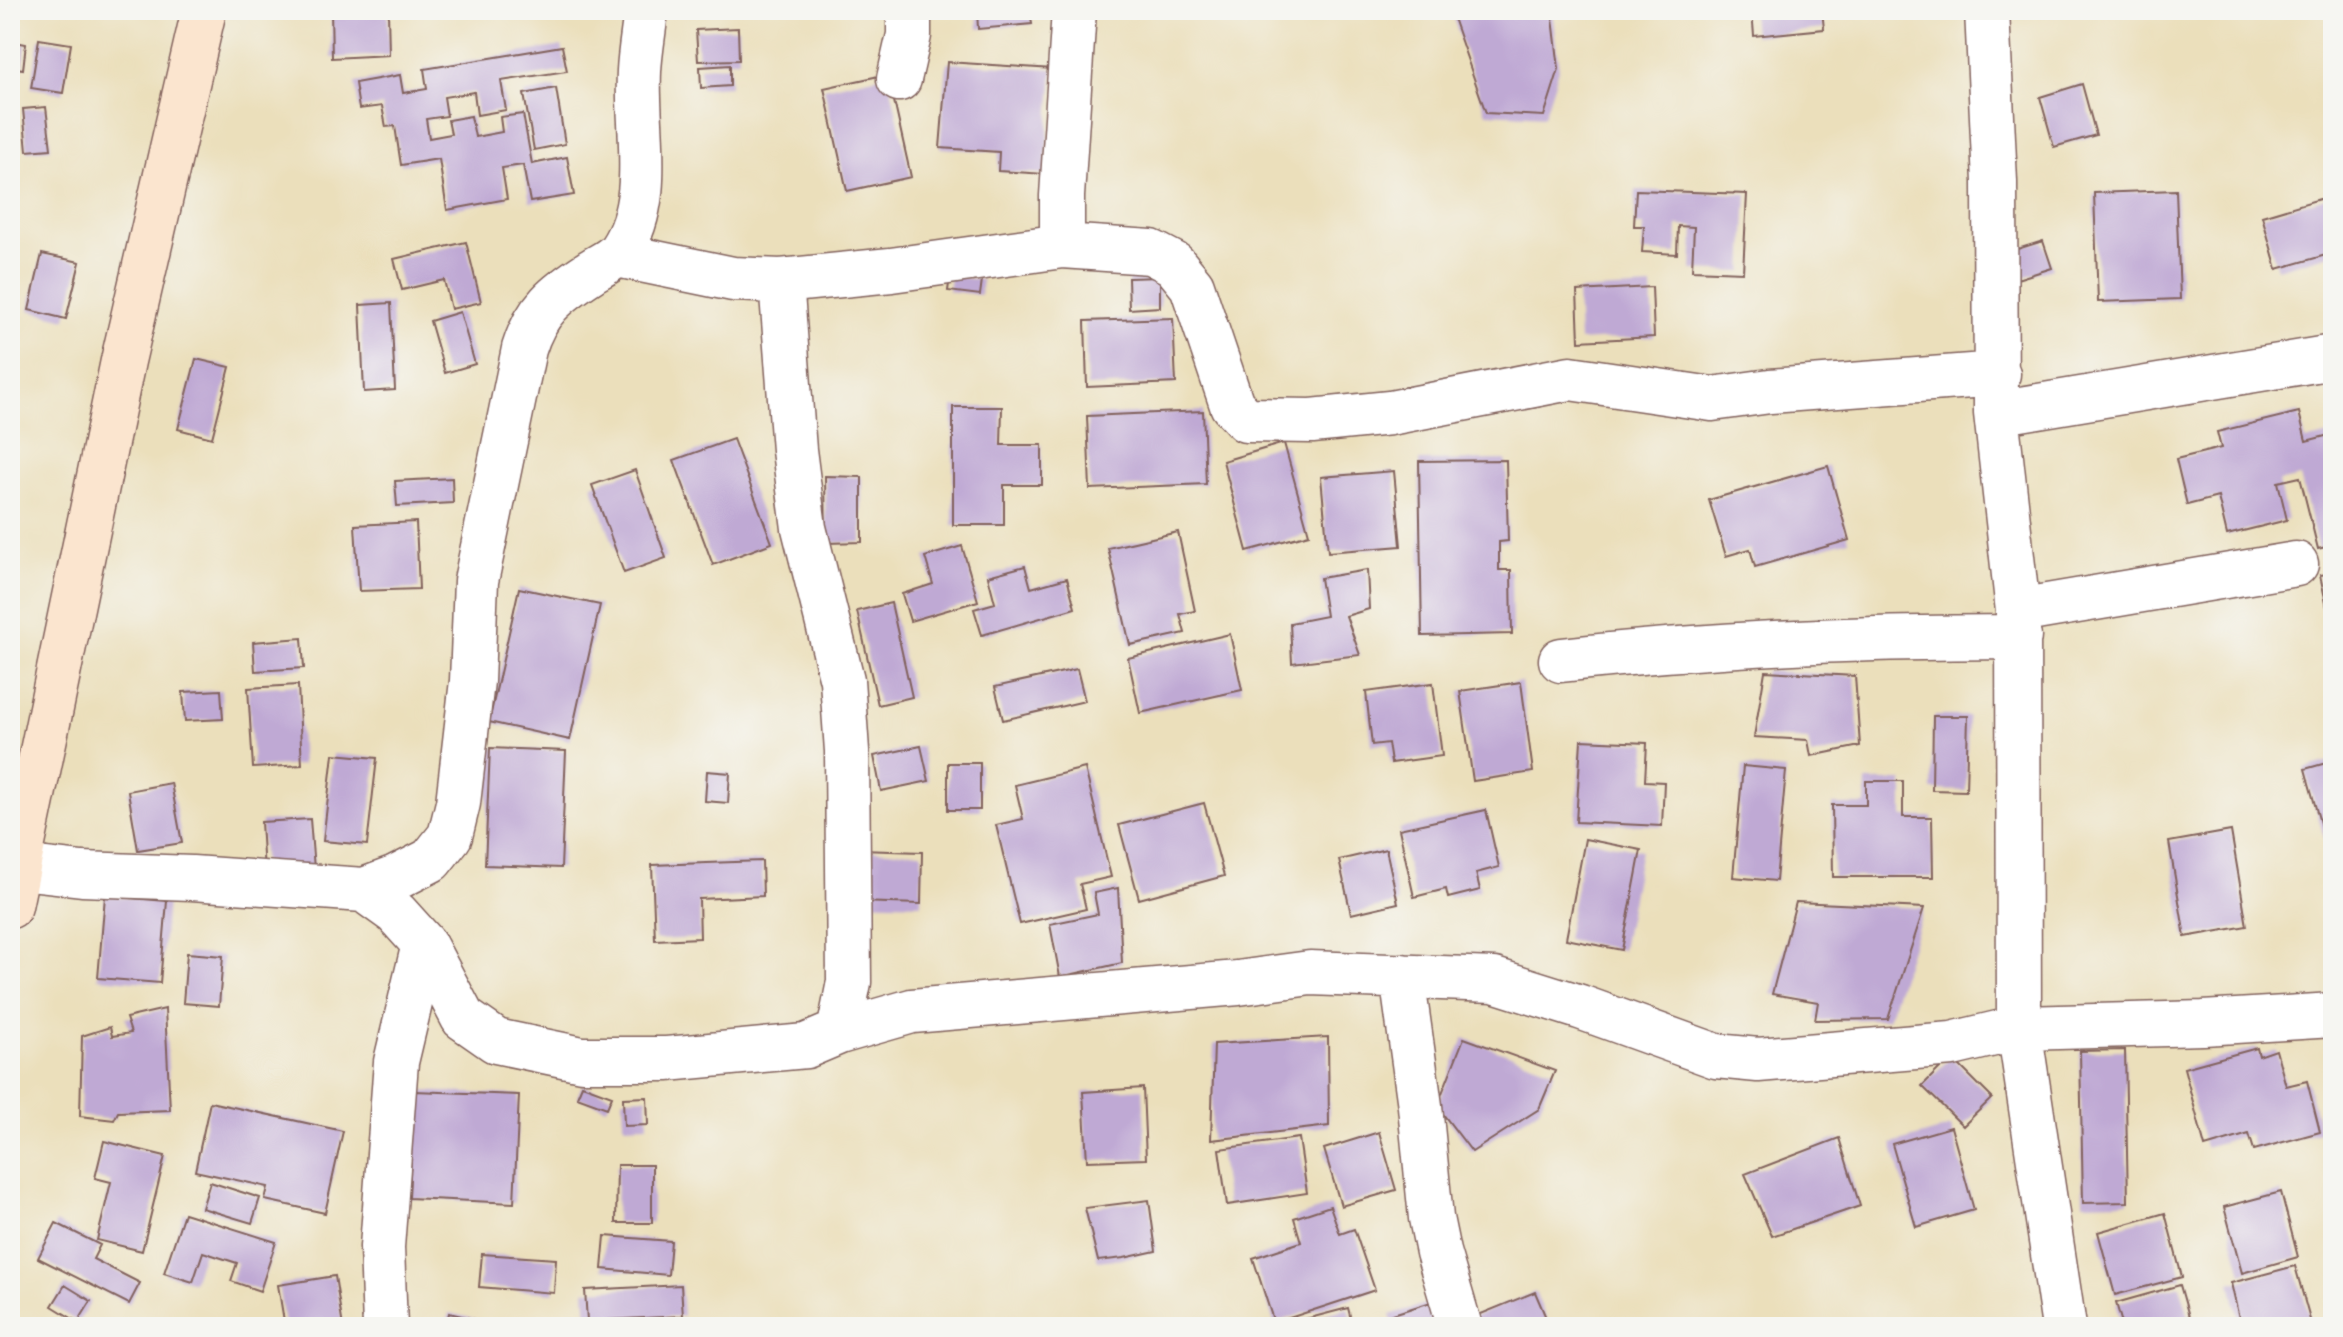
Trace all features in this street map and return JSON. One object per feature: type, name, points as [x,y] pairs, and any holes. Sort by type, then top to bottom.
[{"type":"main road","points":[[15,887],[123,361],[204,10]]},
{"type":"street","points":[[15,887],[82,874],[364,890],[431,860],[450,836],[458,803],[472,681],[476,581],[524,349],[540,311],[567,287],[617,255],[631,233],[640,184],[639,71],[646,10]]},
{"type":"street","points":[[899,79],[909,35],[909,10]]},
{"type":"street","points":[[1062,246],[1062,196],[1074,10]]},
{"type":"street","points":[[1987,10],[1995,182],[1997,394],[2019,624],[2019,1028],[2064,1327]]},
{"type":"street","points":[[617,255],[733,279],[781,281],[891,270],[1062,246],[1151,252],[1174,264],[1192,286],[1232,405],[1246,420],[1312,421],[1390,413],[1570,378],[1712,399],[1770,391],[1997,394],[2333,357]]},
{"type":"street","points":[[781,281],[794,450],[804,528],[842,680],[847,751],[849,982],[839,1032]]},
{"type":"street","points":[[1561,660],[1648,650],[1894,637],[2019,624],[2296,564]]},
{"type":"street","points":[[364,890],[396,913],[424,944],[463,1018],[496,1041],[582,1059],[667,1059],[806,1046],[839,1032],[912,1011],[1238,983],[1310,973],[1494,980],[1716,1056],[1758,1060],[1952,1044],[2019,1028],[2203,1023],[2333,1015]]},
{"type":"street","points":[[385,1327],[382,1247],[396,1062],[424,944]]},
{"type":"street","points":[[1402,976],[1420,1106],[1431,1218],[1460,1327]]},
{"type":"building","points":[[331,10],[388,10],[389,55],[332,58]]},
{"type":"building","points":[[977,10],[1030,10],[1032,24],[978,29]]},
{"type":"building","points":[[1480,10],[1552,10],[1559,69],[1544,116],[1486,113],[1453,18]]},
{"type":"building","points":[[1752,10],[1822,10],[1824,29],[1754,36]]},
{"type":"building","points":[[738,28],[739,60],[698,61],[696,30]]},
{"type":"building","points":[[39,39],[71,44],[63,93],[31,88]]},
{"type":"building","points":[[10,41],[26,44],[23,69],[10,67]]},
{"type":"building","points":[[562,46],[567,71],[501,81],[506,110],[477,115],[474,92],[444,97],[447,116],[426,119],[429,138],[451,134],[448,120],[471,116],[475,137],[502,132],[500,117],[523,114],[532,164],[567,157],[574,195],[530,202],[523,165],[502,168],[507,199],[447,210],[439,159],[401,165],[395,126],[386,127],[382,106],[359,109],[355,83],[400,75],[403,93],[427,89],[424,69]]},
{"type":"building","points":[[947,62],[1053,69],[1045,174],[998,171],[999,152],[940,148]]},
{"type":"building","points":[[730,65],[730,86],[701,88],[700,67]]},
{"type":"building","points":[[888,74],[911,177],[847,191],[824,88]]},
{"type":"building","points":[[2082,84],[2096,135],[2054,147],[2040,97]]},
{"type":"building","points":[[556,88],[565,144],[534,150],[524,94]]},
{"type":"building","points":[[46,107],[51,149],[27,151],[23,109]]},
{"type":"building","points":[[1636,190],[1747,194],[1743,272],[1692,270],[1694,227],[1678,226],[1677,254],[1642,252],[1644,226],[1634,226]]},
{"type":"building","points":[[2176,190],[2180,299],[2098,302],[2094,193]]},
{"type":"building","points":[[2333,195],[2333,253],[2277,269],[2262,216]]},
{"type":"building","points":[[2043,241],[2052,268],[2017,279],[2008,252]]},
{"type":"building","points":[[466,242],[481,302],[451,309],[444,280],[402,290],[394,259]]},
{"type":"building","points":[[42,254],[80,262],[66,319],[29,310]]},
{"type":"building","points":[[950,276],[982,280],[980,295],[948,291]]},
{"type":"building","points":[[10,277],[17,277],[16,325],[10,325]]},
{"type":"building","points":[[1160,277],[1160,307],[1129,309],[1128,278]]},
{"type":"building","points":[[1652,287],[1654,337],[1579,341],[1577,291]]},
{"type":"building","points":[[391,303],[395,390],[364,392],[360,305]]},
{"type":"building","points":[[460,312],[475,364],[445,373],[430,321]]},
{"type":"building","points":[[1173,318],[1176,383],[1087,387],[1085,321]]},
{"type":"building","points":[[196,359],[230,367],[212,438],[178,429]]},
{"type":"building","points":[[953,407],[1002,407],[1001,445],[1042,445],[1042,485],[1004,485],[1004,525],[953,525]]},
{"type":"building","points":[[1203,411],[1206,484],[1090,489],[1087,416]]},
{"type":"building","points":[[2299,412],[2306,441],[2333,434],[2333,545],[2318,549],[2300,477],[2278,482],[2287,520],[2227,535],[2218,497],[2187,505],[2176,459],[2221,448],[2217,432]]},
{"type":"building","points":[[733,439],[772,543],[713,565],[674,460]]},
{"type":"building","points":[[1284,443],[1309,534],[1247,551],[1223,461]]},
{"type":"building","points":[[1506,460],[1508,541],[1499,542],[1499,570],[1511,570],[1512,634],[1422,636],[1419,461]]},
{"type":"building","points":[[1828,466],[1849,540],[1755,567],[1750,549],[1726,556],[1709,500]]},
{"type":"building","points":[[635,470],[666,558],[624,573],[592,485]]},
{"type":"building","points":[[1394,471],[1401,546],[1328,552],[1321,477]]},
{"type":"building","points":[[825,476],[862,477],[862,542],[826,543]]},
{"type":"building","points":[[452,478],[453,503],[397,506],[395,481]]},
{"type":"building","points":[[416,522],[419,589],[359,591],[355,525]]},
{"type":"building","points":[[1178,532],[1195,611],[1180,614],[1185,633],[1130,645],[1108,548]]},
{"type":"building","points":[[962,546],[978,601],[910,621],[902,594],[933,584],[925,557]]},
{"type":"building","points":[[1025,566],[1031,588],[1067,578],[1075,608],[982,635],[974,609],[995,603],[988,576]]},
{"type":"building","points":[[1367,570],[1369,609],[1346,616],[1360,655],[1292,663],[1290,623],[1326,616],[1320,578]]},
{"type":"building","points":[[2333,573],[2333,616],[2329,617],[2320,575]]},
{"type":"building","points":[[519,588],[600,605],[570,740],[489,722]]},
{"type":"building","points":[[891,603],[912,697],[878,705],[857,611]]},
{"type":"building","points":[[1230,634],[1242,690],[1140,713],[1128,658]]},
{"type":"building","points":[[302,638],[304,668],[255,671],[253,642]]},
{"type":"building","points":[[1077,669],[1085,701],[1003,720],[995,687]]},
{"type":"building","points":[[1765,671],[1855,676],[1860,746],[1811,756],[1808,740],[1754,737]]},
{"type":"building","points":[[1521,682],[1533,772],[1473,781],[1460,691]]},
{"type":"building","points":[[1433,683],[1442,756],[1391,763],[1388,743],[1372,745],[1366,692]]},
{"type":"building","points":[[298,685],[302,765],[253,768],[248,688]]},
{"type":"building","points":[[221,690],[223,719],[185,721],[183,692]]},
{"type":"building","points":[[1933,716],[1968,716],[1966,791],[1932,790]]},
{"type":"building","points":[[1581,740],[1647,743],[1645,781],[1664,782],[1662,826],[1576,822]]},
{"type":"building","points":[[921,746],[929,781],[881,791],[874,756]]},
{"type":"building","points":[[490,748],[566,751],[561,868],[485,865]]},
{"type":"building","points":[[333,754],[377,758],[367,845],[323,841]]},
{"type":"building","points":[[2333,761],[2333,866],[2332,866],[2305,769]]},
{"type":"building","points":[[948,763],[980,763],[980,810],[948,810]]},
{"type":"building","points":[[1743,766],[1786,770],[1776,881],[1733,877]]},
{"type":"building","points":[[1085,768],[1111,877],[1080,884],[1086,909],[1020,924],[996,825],[1023,819],[1015,785]]},
{"type":"building","points":[[707,771],[730,773],[728,803],[705,801]]},
{"type":"building","points":[[1866,781],[1903,781],[1903,817],[1932,817],[1933,877],[1833,877],[1832,805],[1866,805]]},
{"type":"building","points":[[171,783],[182,843],[138,850],[128,791]]},
{"type":"building","points":[[1204,803],[1224,876],[1139,899],[1119,825]]},
{"type":"building","points":[[1486,810],[1499,867],[1476,873],[1480,890],[1448,898],[1446,889],[1414,897],[1399,829]]},
{"type":"building","points":[[310,819],[314,869],[264,872],[261,822]]},
{"type":"building","points":[[2231,831],[2247,926],[2185,937],[2169,842]]},
{"type":"building","points":[[1585,839],[1641,850],[1622,950],[1566,939]]},
{"type":"building","points":[[1386,849],[1398,903],[1351,914],[1339,860]]},
{"type":"building","points":[[859,850],[922,852],[921,904],[857,902]]},
{"type":"building","points":[[762,861],[763,896],[699,899],[700,938],[655,940],[652,865]]},
{"type":"building","points":[[1118,888],[1122,963],[1060,977],[1050,924],[1098,914],[1094,893]]},
{"type":"building","points":[[105,896],[167,901],[160,983],[98,978]]},
{"type":"building","points":[[1796,902],[1924,908],[1888,1019],[1815,1020],[1818,1002],[1772,994]]},
{"type":"building","points":[[187,953],[223,956],[219,1006],[183,1003]]},
{"type":"building","points":[[165,1009],[170,1110],[118,1112],[114,1120],[80,1116],[82,1036],[110,1027],[112,1036],[131,1033],[126,1018]]},
{"type":"building","points":[[1328,1037],[1329,1126],[1211,1140],[1214,1044]]},
{"type":"building","points":[[1464,1038],[1555,1071],[1539,1109],[1472,1152],[1437,1106]]},
{"type":"building","points":[[2257,1048],[2259,1056],[2276,1050],[2286,1086],[2307,1081],[2320,1132],[2254,1150],[2249,1134],[2205,1147],[2184,1068]]},
{"type":"building","points":[[2125,1050],[2128,1202],[2083,1203],[2080,1051]]},
{"type":"building","points":[[1951,1057],[1992,1098],[1963,1126],[1922,1086]]},
{"type":"building","points":[[582,1085],[612,1096],[607,1108],[577,1097]]},
{"type":"building","points":[[1143,1088],[1146,1159],[1087,1161],[1083,1092]]},
{"type":"building","points":[[414,1091],[519,1095],[514,1203],[409,1198]]},
{"type":"building","points":[[647,1097],[648,1125],[624,1126],[623,1098]]},
{"type":"building","points":[[210,1102],[343,1131],[325,1213],[265,1200],[268,1187],[195,1171]]},
{"type":"building","points":[[1951,1127],[1974,1210],[1916,1227],[1892,1144]]},
{"type":"building","points":[[1379,1132],[1396,1190],[1341,1206],[1324,1149]]},
{"type":"building","points":[[1299,1138],[1307,1193],[1227,1205],[1219,1149]]},
{"type":"building","points":[[1839,1138],[1860,1206],[1772,1236],[1745,1174]]},
{"type":"building","points":[[104,1141],[165,1156],[142,1251],[97,1240],[111,1182],[95,1178]]},
{"type":"building","points":[[617,1165],[652,1165],[652,1223],[616,1223]]},
{"type":"building","points":[[210,1182],[260,1198],[252,1223],[202,1208]]},
{"type":"building","points":[[2281,1192],[2298,1257],[2242,1273],[2224,1207]]},
{"type":"building","points":[[1149,1200],[1156,1251],[1098,1261],[1085,1208]]},
{"type":"building","points":[[1330,1206],[1340,1234],[1354,1229],[1375,1290],[1274,1323],[1253,1258],[1301,1242],[1294,1218]]},
{"type":"building","points":[[184,1213],[276,1242],[260,1291],[231,1281],[237,1263],[203,1252],[193,1282],[164,1273]]},
{"type":"building","points":[[2165,1213],[2182,1277],[2115,1295],[2098,1232]]},
{"type":"building","points":[[56,1223],[100,1245],[93,1259],[140,1283],[129,1304],[38,1258]]},
{"type":"building","points":[[605,1236],[671,1241],[668,1275],[602,1269]]},
{"type":"building","points":[[482,1254],[556,1259],[554,1293],[479,1287]]},
{"type":"building","points":[[2295,1266],[2312,1327],[2241,1327],[2231,1283]]},
{"type":"building","points":[[335,1276],[343,1327],[285,1327],[278,1285]]},
{"type":"building","points":[[65,1285],[91,1301],[78,1322],[52,1306]]},
{"type":"building","points":[[681,1285],[683,1316],[587,1321],[585,1290]]},
{"type":"building","points":[[2180,1285],[2192,1327],[2123,1327],[2116,1303]]},
{"type":"building","points":[[1535,1292],[1550,1327],[1475,1327],[1471,1318]]},
{"type":"building","points":[[1431,1302],[1438,1326],[1394,1327],[1390,1315]]},
{"type":"building","points":[[1348,1308],[1353,1327],[1279,1327],[1279,1326]]},
{"type":"building","points":[[449,1313],[504,1326],[504,1327],[446,1327]]}]
